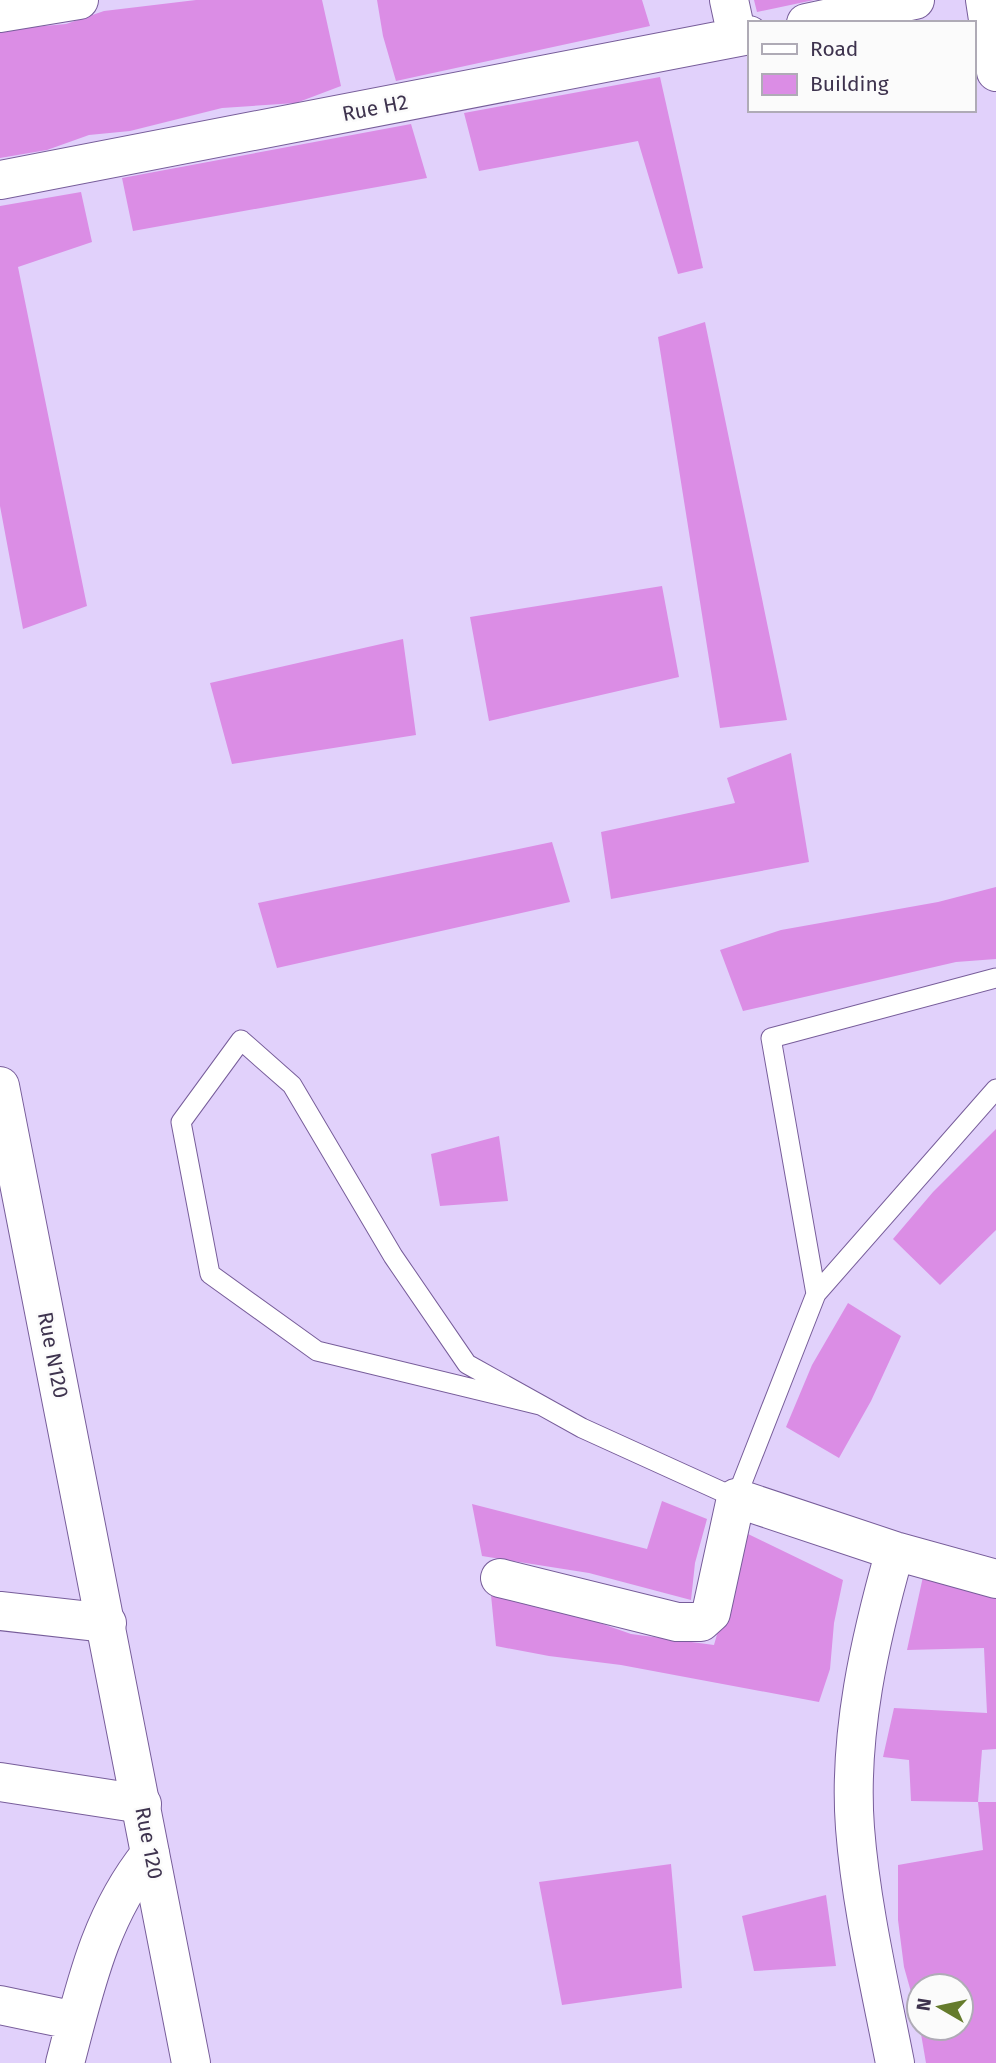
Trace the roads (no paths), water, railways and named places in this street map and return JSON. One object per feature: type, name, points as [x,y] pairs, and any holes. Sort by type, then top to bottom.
[{"type":"street","points":[[0,13],[79,0]]},
{"type":"street","points":[[729,0],[743,36]]},
{"type":"street","points":[[815,21],[915,0]]},
{"type":"street","points":[[985,0],[996,72]]},
{"type":"street","name":"Rue H2","points":[[0,180],[743,36]]},
{"type":"street","name":"Rue N120","points":[[0,1086],[107,1623]]},
{"type":"street","points":[[500,1578],[677,1622],[701,1622],[711,1613],[736,1498],[895,1551],[996,1579]]},
{"type":"street","points":[[895,1551],[881,1599],[860,1713],[855,1794],[859,1859],[895,2063]]},
{"type":"street","points":[[0,1611],[107,1623]]},
{"type":"street","name":"Rue 120","points":[[107,1623],[191,2063]]},
{"type":"street","points":[[0,1782],[142,1804]]},
{"type":"street","points":[[65,2063],[96,1953],[114,1906],[126,1884],[150,1854]]},
{"type":"street","points":[[0,2005],[76,2021]]},
{"type":"lane","points":[[817,1294],[771,1038],[996,978]]},
{"type":"lane","points":[[540,1405],[317,1351],[211,1274],[181,1122],[241,1040],[292,1085],[393,1256],[467,1364],[582,1428],[736,1498],[817,1294],[996,1089]]}]
